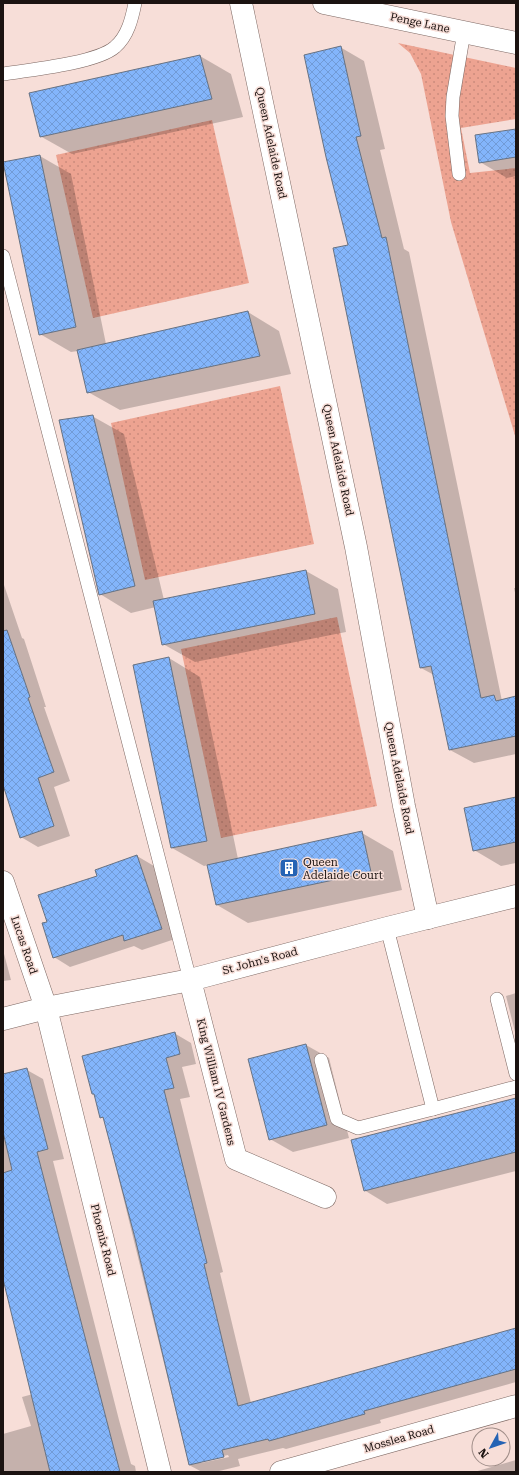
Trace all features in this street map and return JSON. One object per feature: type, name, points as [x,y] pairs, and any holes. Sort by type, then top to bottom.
[{"type":"street","name":"Queen Adelaide Road","points":[[241,3],[356,547],[404,806],[428,918]]},
{"type":"street","name":"Penge Lane","points":[[324,3],[516,43]]},
{"type":"street","name":"Lucas Road","points":[[3,882],[46,1008]]},
{"type":"street","name":"St John's Road","points":[[3,1019],[46,1008],[190,980],[386,928],[516,896]]},
{"type":"street","name":"King William IV Gardens","points":[[190,980],[236,1159],[325,1196]]},
{"type":"street","name":"Phoenix Road","points":[[46,1008],[160,1472]]},
{"type":"street","name":"Mosslea Road","points":[[281,1472],[516,1406]]},
{"type":"lane","points":[[3,74],[97,58],[116,47],[130,25],[134,3]]},
{"type":"lane","points":[[459,174],[452,116],[453,97],[464,32]]},
{"type":"lane","points":[[3,256],[190,980]]},
{"type":"lane","points":[[386,928],[432,1108]]},
{"type":"lane","points":[[497,999],[516,1074]]},
{"type":"lane","points":[[321,1060],[337,1118],[358,1128],[516,1087]]},
{"type":"shaded area","points":[[398,43],[516,68],[516,119],[461,128],[470,173],[516,168],[516,439],[451,222],[421,74],[410,53]]},
{"type":"shaded area","points":[[212,120],[249,283],[93,318],[56,155]]},
{"type":"shaded area","points":[[280,386],[314,544],[145,580],[111,423]]},
{"type":"shaded area","points":[[337,617],[377,806],[221,838],[181,649]]},
{"type":"building","points":[[341,46],[361,136],[356,137],[382,238],[386,237],[481,698],[494,695],[496,701],[516,696],[516,736],[449,750],[431,666],[420,668],[333,248],[348,245],[326,157],[304,55]]},
{"type":"building","points":[[200,55],[212,99],[40,137],[29,93]]},
{"type":"building","points":[[516,129],[516,157],[479,163],[475,135]]},
{"type":"building","points":[[40,155],[76,327],[39,335],[3,162]]},
{"type":"building","points":[[248,311],[260,356],[87,393],[77,350]]},
{"type":"building","points":[[93,415],[135,586],[99,595],[59,420]]},
{"type":"building","points":[[306,570],[315,614],[162,645],[153,601]]},
{"type":"building","points":[[7,630],[30,697],[28,698],[54,772],[38,778],[54,826],[20,838],[3,785],[3,631]]},
{"type":"building","points":[[169,657],[207,841],[171,848],[133,665]]},
{"type":"building","points":[[516,797],[516,842],[473,851],[464,808]]},
{"type":"building","name":"Queen Adelaide Court","points":[[362,831],[371,872],[216,905],[207,865]]},
{"type":"building","points":[[137,855],[162,929],[124,941],[123,935],[53,958],[42,923],[47,922],[38,895],[97,876],[95,870]]},
{"type":"building","points":[[175,1032],[180,1054],[166,1058],[174,1088],[164,1090],[207,1263],[204,1264],[238,1406],[516,1328],[516,1369],[364,1411],[365,1414],[269,1441],[268,1439],[222,1450],[224,1457],[189,1465],[135,1238],[103,1117],[100,1118],[82,1056]]},
{"type":"building","points":[[306,1044],[327,1125],[269,1140],[248,1059]]},
{"type":"building","points":[[27,1068],[48,1149],[37,1152],[120,1472],[50,1472],[3,1279],[3,1173],[12,1170],[3,1132],[3,1074]]},
{"type":"building","points":[[516,1098],[516,1152],[364,1191],[351,1140]]},
{"type":"place","name":"Queen Adelaide Court","points":[[289,868]]}]
